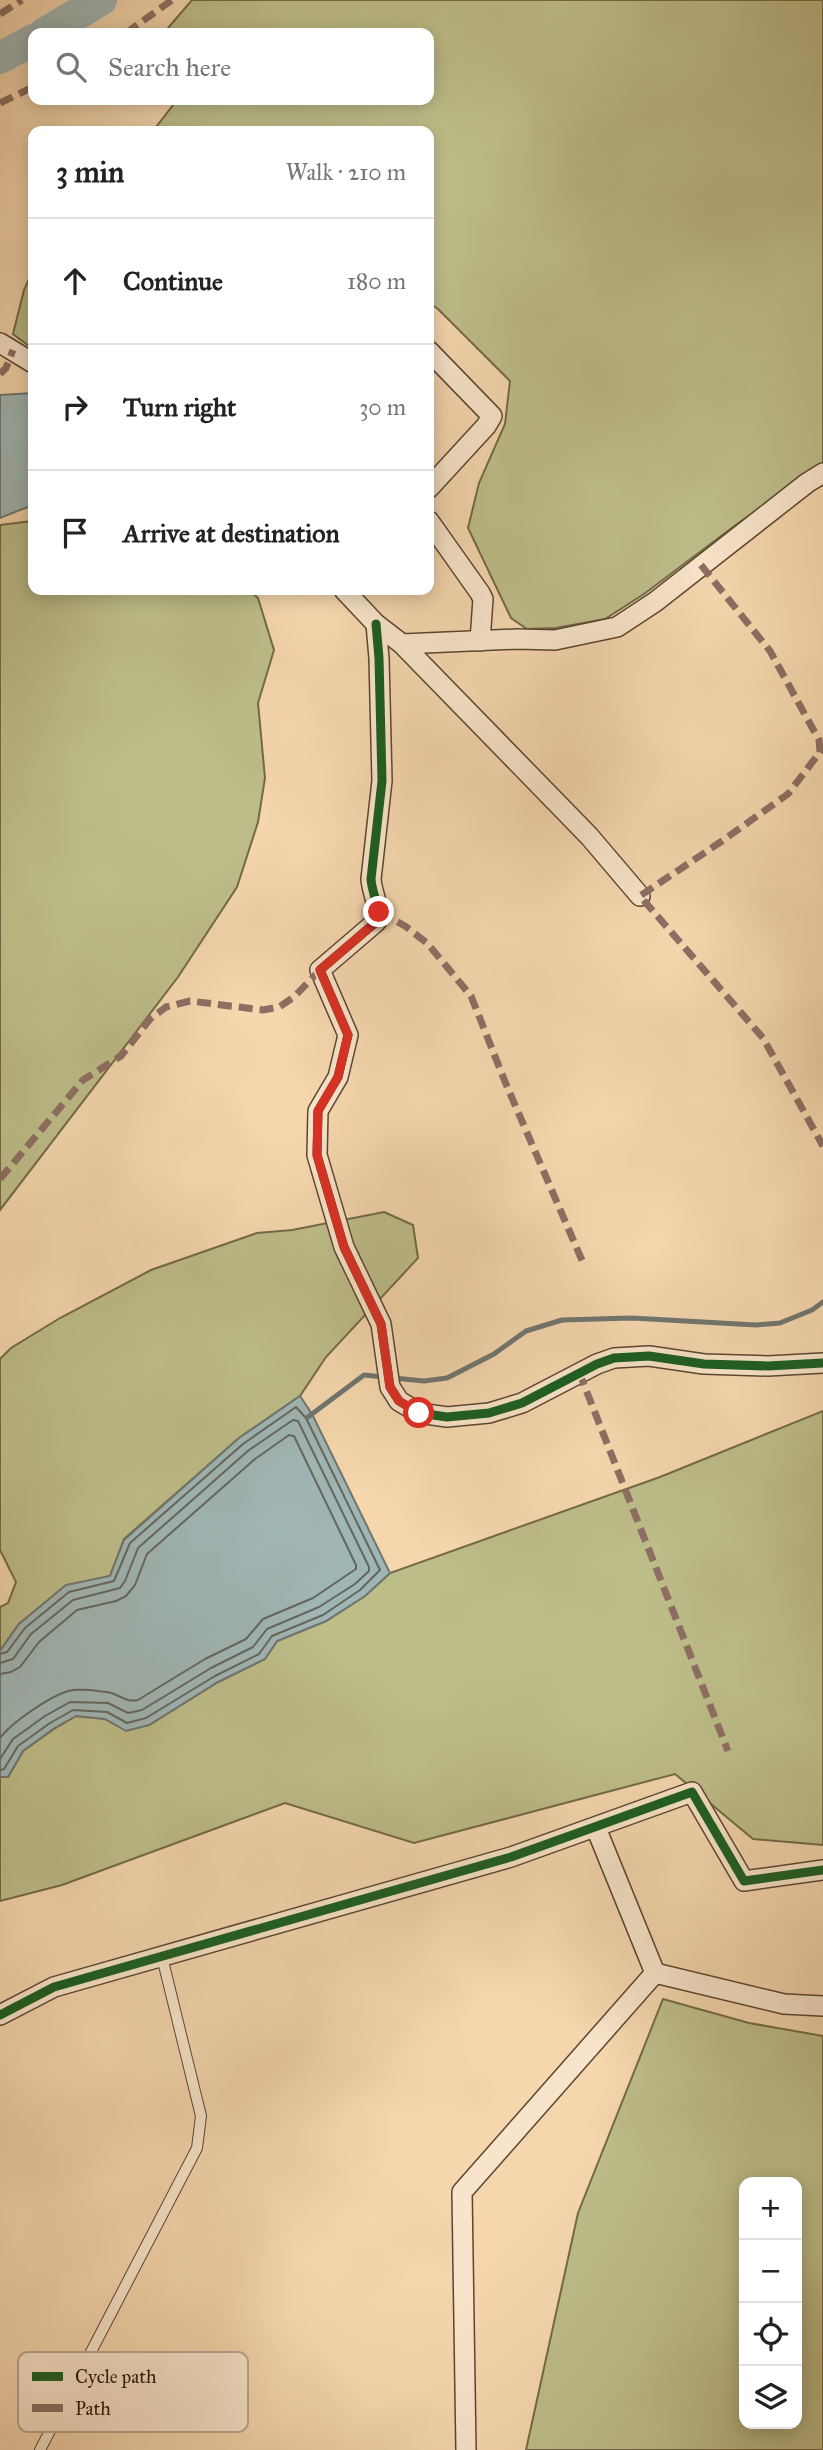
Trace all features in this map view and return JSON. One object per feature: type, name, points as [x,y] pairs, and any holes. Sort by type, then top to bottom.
[{"type":"street","points":[[0,343],[28,360]]},
{"type":"street","points":[[434,361],[491,412],[492,416],[434,483]]},
{"type":"street","points":[[402,644],[555,640],[617,627],[655,602],[823,473]]},
{"type":"street","points":[[434,528],[483,598],[480,641]]},
{"type":"street","points":[[349,595],[376,624],[402,644],[589,836],[640,896]]},
{"type":"street","points":[[376,624],[382,781],[371,879],[372,894],[379,912],[376,922],[320,970],[348,1035],[338,1077],[318,1111],[317,1155],[344,1247],[381,1324],[390,1387],[399,1401],[419,1413],[447,1417],[489,1413],[522,1403],[614,1358],[649,1356],[704,1364],[743,1365],[823,1363]]},
{"type":"street","points":[[0,2015],[54,1987],[512,1857],[692,1792],[744,1881],[823,1870]]},
{"type":"street","points":[[596,1828],[654,1973]]},
{"type":"street","points":[[654,1973],[784,2004],[823,2006]]},
{"type":"street","points":[[466,2450],[462,2192],[654,1973]]},
{"type":"lane","points":[[91,2352],[197,2148],[201,2116],[162,1957]]},
{"type":"lane","points":[[40,2450],[49,2432]]},
{"type":"green space","points":[[192,0],[823,0],[823,465],[605,619],[556,628],[527,629],[511,618],[468,528],[479,483],[505,424],[510,381],[434,306],[434,126],[157,126],[173,105],[434,105],[434,28],[168,28]]},
{"type":"green space","points":[[28,281],[28,345],[13,334]]},
{"type":"green space","points":[[28,522],[28,595],[255,595],[258,598],[274,650],[258,703],[265,778],[258,822],[237,887],[178,977],[0,1210],[0,525]]},
{"type":"green space","points":[[384,1212],[413,1225],[418,1258],[326,1357],[300,1396],[239,1438],[124,1539],[110,1576],[66,1586],[19,1624],[0,1651],[0,1607],[8,1603],[16,1582],[0,1550],[0,1359],[11,1348],[60,1318],[151,1270],[257,1233],[292,1230]]},
{"type":"green space","points":[[823,1411],[823,1845],[753,1839],[675,1774],[414,1843],[285,1803],[62,1885],[0,1901],[0,1777],[8,1777],[23,1751],[54,1729],[76,1716],[105,1719],[126,1730],[149,1725],[218,1682],[265,1659],[277,1641],[326,1621],[365,1596],[390,1573],[660,1477]]},
{"type":"green space","points":[[663,1999],[749,2023],[823,2036],[823,2450],[526,2450],[578,2213]]},
{"type":"water","points":[[28,393],[28,507],[0,518],[0,395]]},
{"type":"water","points":[[300,1396],[312,1414],[390,1573],[365,1596],[326,1621],[277,1641],[265,1659],[218,1682],[149,1725],[126,1731],[105,1719],[76,1716],[23,1751],[8,1777],[0,1777],[0,1651],[19,1624],[66,1585],[110,1576],[124,1540],[239,1438]]},
{"type":"waterway","points":[[53,28],[101,0]]},
{"type":"waterway","points":[[0,58],[28,43]]},
{"type":"waterway","points":[[308,1417],[364,1375],[424,1381],[447,1378],[494,1354],[526,1331],[562,1320],[632,1318],[756,1325],[780,1323],[812,1310],[823,1302]]},
{"type":"marked path","points":[[0,14],[22,0]]},
{"type":"marked path","points":[[133,28],[172,0]]},
{"type":"marked path","points":[[0,103],[28,89]]},
{"type":"marked path","points":[[0,374],[6,368],[13,350]]},
{"type":"marked path","points":[[701,565],[770,651],[819,740],[820,752],[788,794],[640,896],[763,1038],[823,1146]]},
{"type":"marked path","points":[[379,912],[405,926],[427,943],[471,996],[584,1265]]},
{"type":"marked path","points":[[0,1179],[83,1080],[121,1056],[150,1019],[166,1007],[190,1001],[263,1010],[279,1007],[294,997],[320,970]]},
{"type":"marked path","points":[[579,1372],[728,1751]]},
{"type":"cycle path","points":[[376,624],[382,781],[371,879],[377,917],[376,922],[320,970],[348,1035],[338,1077],[318,1111],[317,1155],[344,1247],[381,1324],[390,1387],[399,1401],[419,1413],[447,1417],[489,1413],[522,1403],[614,1358],[649,1356],[704,1364],[768,1366],[823,1363]]},
{"type":"cycle path","points":[[0,2015],[54,1987],[511,1857],[692,1792],[744,1881],[823,1870]]},
{"type":"route","points":[[379,912],[376,922],[320,970],[348,1035],[338,1077],[318,1111],[317,1155],[344,1247],[381,1324],[390,1387],[399,1401],[419,1413]]}]
